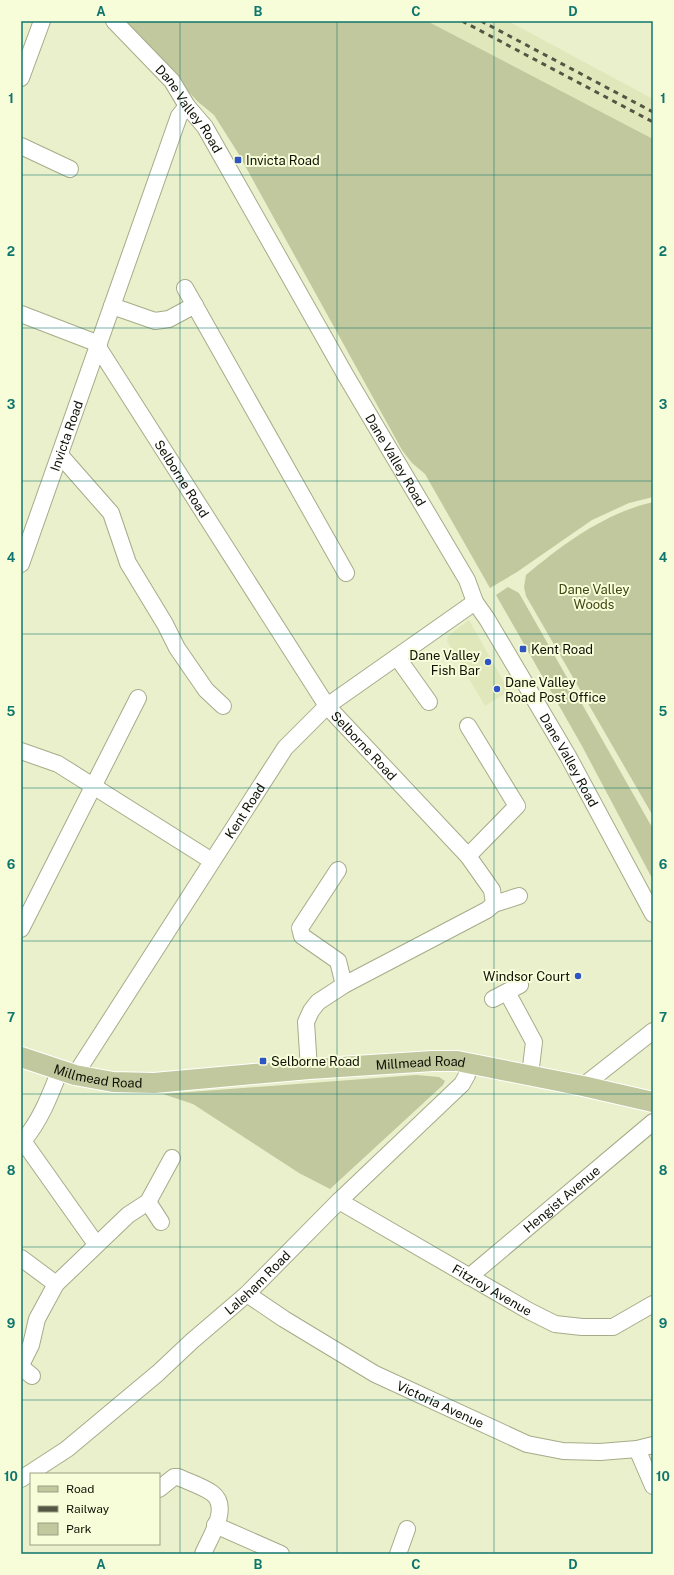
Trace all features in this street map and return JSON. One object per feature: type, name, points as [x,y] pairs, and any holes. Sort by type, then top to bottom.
[{"type":"main road","name":"Millmead Road","points":[[21,1057],[68,1072],[113,1082],[154,1083],[309,1069],[433,1060],[468,1062],[653,1102]]},
{"type":"street","points":[[21,78],[42,21]]},
{"type":"street","name":"Dane Valley Road","points":[[114,21],[172,81],[187,106],[205,127],[346,376],[467,580],[475,602],[487,619],[568,756],[653,914]]},
{"type":"street","name":"Invicta Road","points":[[21,564],[28,524],[60,455],[179,116],[187,106]]},
{"type":"street","points":[[21,146],[70,168]]},
{"type":"street","points":[[185,288],[346,573]]},
{"type":"street","points":[[112,306],[155,321],[169,319],[195,305]]},
{"type":"street","points":[[21,314],[99,345]]},
{"type":"street","name":"Selborne Road","points":[[99,345],[327,706],[468,856],[492,890],[494,904]]},
{"type":"street","points":[[60,455],[111,513],[128,563],[165,624],[176,648],[206,690],[223,706]]},
{"type":"street","name":"Kent Road","points":[[22,1142],[32,1132],[68,1072],[212,860],[285,748],[327,706],[475,602]]},
{"type":"street","points":[[397,657],[429,702]]},
{"type":"street","points":[[21,929],[138,698]]},
{"type":"street","points":[[468,726],[517,806],[468,856]]},
{"type":"street","points":[[21,751],[58,764],[212,860]]},
{"type":"street","points":[[338,870],[300,928],[302,936],[338,961],[344,985]]},
{"type":"street","points":[[309,1069],[306,1022],[311,1011],[318,1002],[344,985],[487,910],[494,904],[518,896]]},
{"type":"street","points":[[507,992],[534,1042],[530,1075]]},
{"type":"street","points":[[583,1086],[653,1031]]},
{"type":"street","name":"Laleham Road","points":[[30,1473],[67,1449],[158,1374],[192,1341],[247,1294],[339,1200],[462,1084],[467,1075],[468,1062]]},
{"type":"street","name":"Hengist Avenue","points":[[470,1276],[653,1122]]},
{"type":"street","points":[[22,1142],[96,1244]]},
{"type":"street","points":[[25,1369],[36,1319],[56,1284],[96,1244],[128,1215],[148,1202],[172,1158]]},
{"type":"street","name":"Fitzroy Avenue","points":[[339,1200],[555,1324],[582,1327],[613,1327],[653,1304]]},
{"type":"street","points":[[148,1202],[161,1222]]},
{"type":"street","points":[[21,1258],[56,1284]]},
{"type":"street","name":"Victoria Avenue","points":[[247,1294],[284,1319],[375,1374],[527,1444],[563,1451],[600,1452],[637,1449],[653,1444]]},
{"type":"street","points":[[637,1449],[653,1486]]},
{"type":"street","name":"Laleham Road","points":[[21,1479],[30,1473]]},
{"type":"street","points":[[160,1488],[174,1477],[210,1492],[218,1498],[220,1513],[203,1554]]},
{"type":"street","points":[[215,1525],[281,1554]]},
{"type":"street","points":[[398,1554],[407,1530]]},
{"type":"shaded area","points":[[427,21],[508,21],[653,99],[653,139]]},
{"type":"shaded area","points":[[469,620],[509,691],[485,706],[447,641],[448,636]]},
{"type":"green space","points":[[123,21],[427,21],[653,139],[653,497],[629,503],[592,520],[517,572],[490,588],[425,474],[412,463],[402,450],[238,153],[214,115],[197,101],[151,49]]},
{"type":"green space","name":"Dane Valley Woods","points":[[653,502],[653,816],[526,596],[524,587],[526,575],[585,531],[618,514]]},
{"type":"green space","points":[[508,587],[519,593],[653,829],[653,880],[582,746],[496,595]]},
{"type":"green space","points":[[416,1075],[439,1077],[445,1081],[443,1085],[330,1189],[299,1173],[193,1104],[163,1094]]},
{"type":"railway","points":[[462,21],[653,122]]},
{"type":"railway","points":[[481,21],[653,112]]},
{"type":"place","name":"Invicta Road","points":[[238,160]]},
{"type":"place","name":"Kent Road","points":[[523,649]]},
{"type":"place","name":"Dane Valley Fish Bar","points":[[488,662]]},
{"type":"place","name":"Dane Valley Road Post Office","points":[[497,689]]},
{"type":"place","name":"Windsor Court","points":[[578,976]]},
{"type":"place","name":"Selborne Road","points":[[263,1061]]}]
